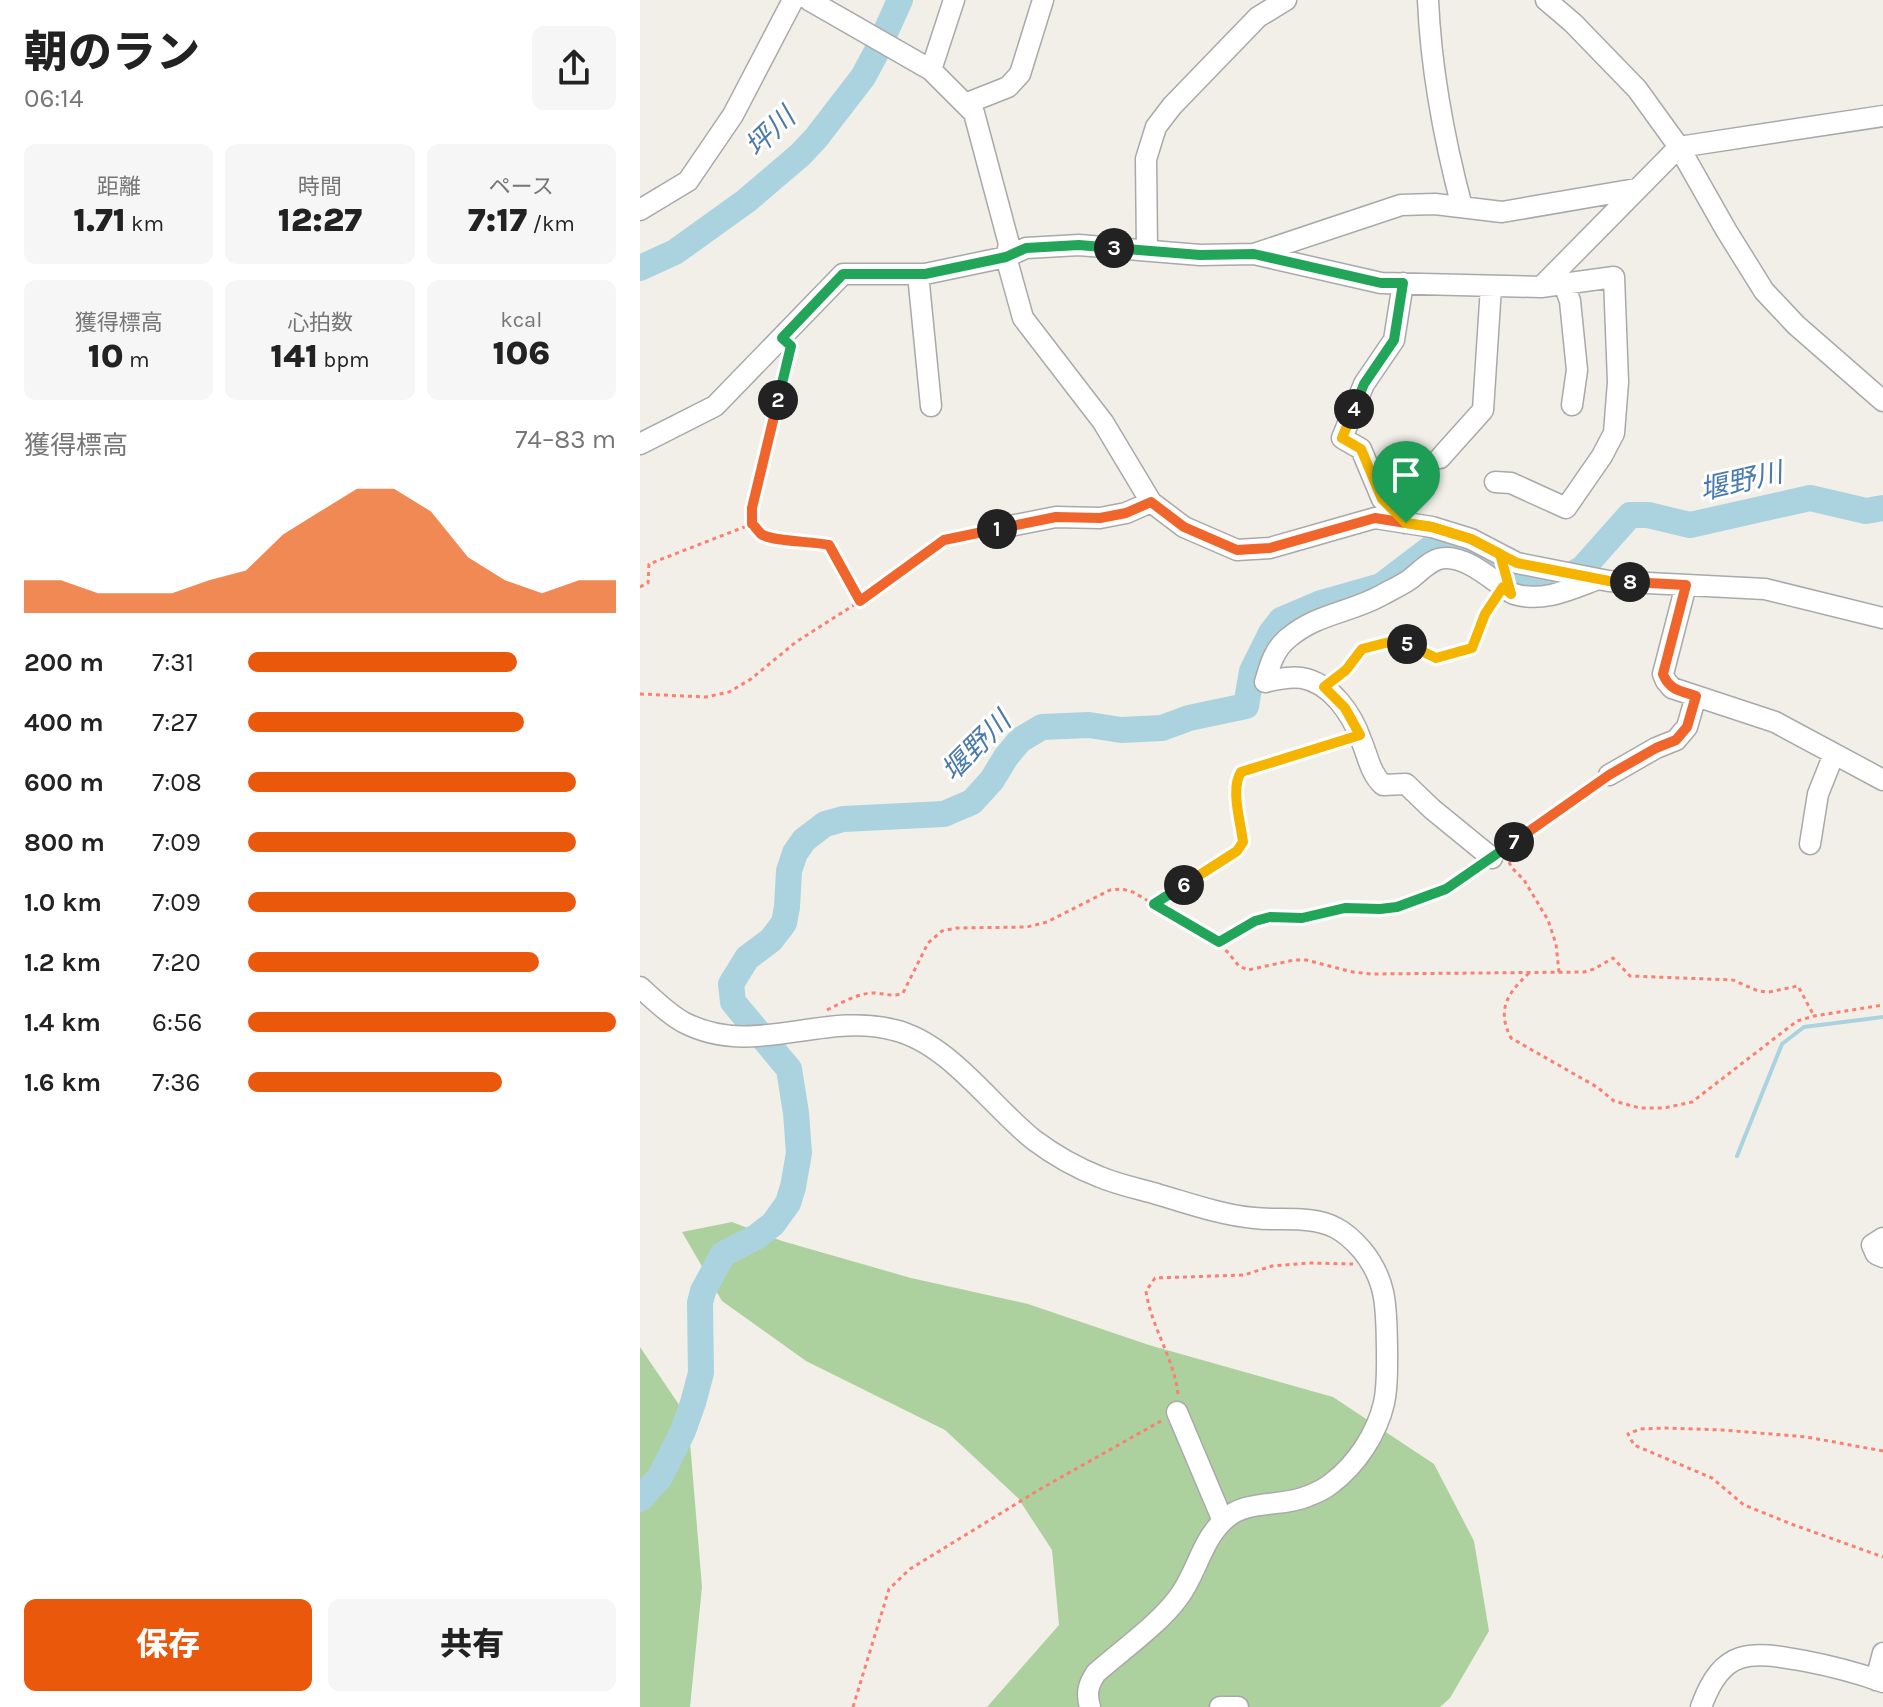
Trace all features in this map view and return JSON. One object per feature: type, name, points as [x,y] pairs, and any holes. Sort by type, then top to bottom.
[{"type":"street","points":[[640,210],[688,181],[733,115],[793,0]]},
{"type":"street","points":[[809,0],[931,70],[974,113],[1009,244],[1006,257],[1023,318],[1103,422],[1151,502],[1184,527],[1237,550],[1270,548],[1375,518],[1432,527],[1471,539],[1517,563],[1609,581],[1765,589],[1883,618]]},
{"type":"street","points":[[931,70],[954,0]]},
{"type":"street","points":[[965,104],[1008,87],[1020,74],[1043,0]]},
{"type":"street","points":[[1147,250],[1146,159],[1156,127],[1172,106],[1258,17],[1286,0]]},
{"type":"street","points":[[1428,0],[1437,92],[1448,154],[1462,207]]},
{"type":"street","points":[[1546,0],[1573,23],[1637,89],[1679,147],[1764,291],[1796,325],[1883,401]]},
{"type":"street","points":[[1541,287],[1679,147],[1883,116]]},
{"type":"street","points":[[1254,254],[1401,205],[1435,204],[1502,212],[1636,189]]},
{"type":"street","points":[[640,444],[715,406],[843,274],[918,274],[1006,257],[1026,248],[1079,245],[1200,255],[1254,254],[1381,283],[1541,287],[1614,277],[1618,382],[1614,433],[1602,456],[1566,508],[1511,483],[1495,482]]},
{"type":"street","points":[[918,274],[931,406]]},
{"type":"street","points":[[1403,283],[1394,340],[1364,384],[1342,438],[1361,449],[1382,499],[1406,523]]},
{"type":"street","points":[[1564,284],[1570,301],[1577,370],[1572,405]]},
{"type":"street","points":[[1440,458],[1483,410],[1491,287]]},
{"type":"street","points":[[1000,528],[1056,517],[1100,518],[1126,513],[1151,502]]},
{"type":"street","points":[[1498,853],[1432,809],[1406,784],[1383,785],[1375,777],[1360,735],[1345,708],[1324,687],[1305,678],[1265,682],[1272,659],[1284,642],[1298,630],[1321,617],[1368,603],[1408,580],[1436,559],[1448,557],[1461,560],[1508,590],[1531,597],[1547,596],[1594,578]]},
{"type":"street","points":[[1501,557],[1508,590]]},
{"type":"street","points":[[1686,585],[1663,674],[1672,688],[1775,722],[1883,780]]},
{"type":"street","points":[[1609,775],[1676,740],[1687,727],[1696,696]]},
{"type":"street","points":[[1810,844],[1818,794],[1834,754]]},
{"type":"street","points":[[640,987],[679,1020],[719,1036],[741,1038],[834,1026],[894,1030],[939,1051],[1034,1139],[1069,1163],[1103,1178],[1223,1213],[1255,1219],[1308,1221],[1334,1227],[1355,1242],[1371,1261],[1382,1282],[1386,1306],[1387,1379],[1384,1404],[1366,1446],[1333,1483],[1307,1497],[1256,1505],[1234,1512],[1223,1521],[1179,1597],[1096,1673],[1088,1684],[1090,1707]]},
{"type":"street","points":[[1883,1238],[1872,1245],[1876,1254],[1883,1257]]},
{"type":"street","points":[[1177,1412],[1223,1521]]},
{"type":"street","points":[[1701,1707],[1711,1682],[1722,1669],[1750,1655],[1769,1654],[1825,1665],[1880,1681],[1883,1653]]},
{"type":"street","points":[[1220,1707],[1238,1707]]},
{"type":"path","points":[[782,338],[791,346],[752,508],[752,524],[761,533],[773,538],[829,545],[860,601]]},
{"type":"path","points":[[640,587],[648,583],[649,564],[752,524]]},
{"type":"path","points":[[640,694],[706,697],[729,692],[944,540],[1000,528]]},
{"type":"path","points":[[1324,687],[1346,670],[1362,649],[1397,640],[1436,658],[1472,648],[1485,614],[1508,590]]},
{"type":"path","points":[[1154,904],[1237,851],[1243,842],[1236,791],[1236,779],[1241,772],[1360,735]]},
{"type":"path","points":[[1219,942],[1255,921],[1270,917],[1302,918],[1345,908],[1397,907],[1446,889],[1609,775]]},
{"type":"path","points":[[1498,853],[1524,880],[1548,920],[1556,944],[1559,972]]},
{"type":"path","points":[[821,1013],[853,997],[903,993],[928,943],[942,931],[1027,927],[1047,922],[1110,890],[1122,889],[1219,942],[1239,966],[1248,970],[1306,960],[1371,974],[1584,972],[1613,958],[1630,976],[1733,980],[1758,991],[1769,992],[1798,986],[1814,1016]]},
{"type":"path","points":[[1529,972],[1512,989],[1505,1007],[1504,1024],[1511,1038],[1597,1087],[1614,1101],[1640,1108],[1664,1108],[1692,1102],[1797,1021],[1883,1005]]},
{"type":"path","points":[[853,1707],[889,1589],[910,1569],[1042,1488],[1177,1412],[1176,1378],[1148,1306],[1146,1291],[1155,1278],[1244,1275],[1272,1266],[1371,1261]]},
{"type":"path","points":[[1883,1451],[1807,1437],[1723,1430],[1640,1429],[1628,1434],[1634,1445],[1712,1478],[1744,1505],[1883,1557]]},
{"type":"green space","points":[[732,1222],[782,1241],[911,1278],[1028,1304],[1149,1345],[1333,1397],[1434,1464],[1474,1541],[1489,1631],[1450,1698],[1440,1707],[987,1707],[1059,1625],[1052,1550],[1018,1498],[945,1430],[806,1361],[722,1301],[682,1232]]},
{"type":"green space","points":[[640,1347],[688,1418],[702,1587],[690,1707],[640,1707]]},
{"type":"waterway","name":"坪川","points":[[640,268],[675,252],[746,201],[800,155],[863,77],[900,0]]},
{"type":"waterway","name":"堰野川","points":[[640,1499],[660,1477],[693,1403],[701,1373],[700,1303],[703,1291],[723,1254],[756,1237],[773,1224],[788,1203],[793,1187],[799,1153],[789,1069],[733,1002],[731,984],[747,958],[771,940],[784,923],[789,871],[795,853],[804,840],[825,824],[843,819],[944,814],[972,802],[1020,740],[1042,727],[1162,728],[1189,718],[1246,706],[1252,671],[1281,620],[1321,603],[1381,586],[1436,544],[1458,547],[1523,584],[1556,584],[1583,568],[1630,515],[1648,515],[1690,525],[1810,498],[1866,511],[1883,508]]},
{"type":"waterway","points":[[1737,1156],[1782,1044],[1804,1027],[1883,1017]]},
{"type":"route","points":[[1406,523],[1375,518],[1270,548],[1237,550],[1184,527],[1151,502],[1126,513],[1100,518],[1056,517],[944,540],[860,601],[829,545],[773,538],[761,533],[752,524],[752,508],[791,346],[782,338],[843,274],[925,274],[1006,257],[1026,248],[1079,245],[1200,255],[1254,254],[1381,283],[1403,283],[1394,340],[1364,384],[1342,438],[1361,449],[1382,499],[1406,523],[1471,539],[1500,554],[1511,594],[1503,587],[1485,614],[1472,648],[1436,658],[1397,640],[1362,649],[1346,670],[1324,687],[1345,708],[1360,735],[1241,772],[1236,779],[1236,791],[1243,842],[1237,851],[1154,904],[1219,942],[1255,921],[1270,917],[1302,918],[1345,908],[1397,907],[1446,889],[1609,775],[1676,740],[1687,727],[1696,696],[1672,688],[1663,674],[1686,585],[1609,581],[1517,563],[1471,539],[1432,527],[1406,523]]}]
